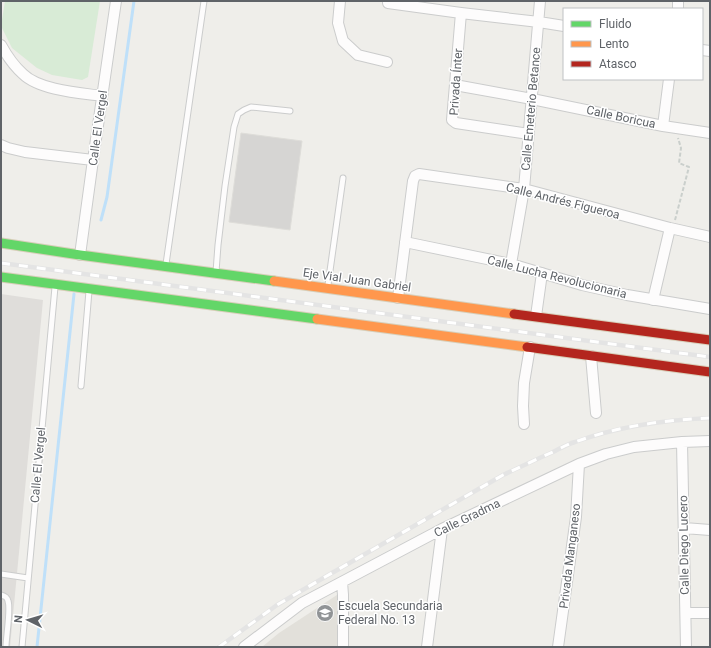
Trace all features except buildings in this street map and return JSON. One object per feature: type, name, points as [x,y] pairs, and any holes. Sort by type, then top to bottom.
[{"type":"main road","name":"Eje Vial Juan Gabriel","points":[[1,243],[166,267],[710,340]]},
{"type":"main road","points":[[1,277],[710,372]]},
{"type":"street","name":"Calle El Vergel","points":[[80,255],[116,1]]},
{"type":"street","points":[[340,1],[338,23],[343,41],[358,55],[387,62]]},
{"type":"street","name":"Calle Emeterio Betance","points":[[511,264],[524,189],[540,1]]},
{"type":"street","points":[[388,3],[563,26]]},
{"type":"street","name":"Privada Ínter","points":[[461,13],[452,117],[454,122],[529,134]]},
{"type":"street","points":[[1,45],[8,57],[24,75],[38,84],[58,89],[102,96]]},
{"type":"street","points":[[663,126],[669,80]]},
{"type":"street","name":"Calle Boricua","points":[[455,85],[663,126],[710,133]]},
{"type":"street","points":[[1,145],[25,152],[93,160]]},
{"type":"street","name":"Calle Andrés Figueroa","points":[[405,242],[413,181],[419,174],[524,189],[670,228],[710,237]]},
{"type":"street","points":[[653,300],[670,228]]},
{"type":"street","points":[[398,298],[405,242]]},
{"type":"street","name":"Calle Lucha Revolucionaria","points":[[405,242],[511,264],[582,285],[628,296],[710,309]]},
{"type":"street","points":[[536,316],[542,273]]},
{"type":"street","points":[[524,424],[524,383],[530,348]]},
{"type":"street","points":[[591,356],[596,412]]},
{"type":"street","name":"Calle Gradma","points":[[244,647],[302,603],[442,529],[579,464],[606,454],[634,447],[682,442],[710,441]]},
{"type":"street","name":"Calle Diego Lucero","points":[[682,442],[686,647]]},
{"type":"street","name":"Privada Manganeso","points":[[558,647],[576,517],[579,464]]},
{"type":"street","points":[[684,528],[710,530]]},
{"type":"street","points":[[427,647],[442,529]]},
{"type":"street","points":[[342,582],[342,647]]},
{"type":"street","points":[[686,613],[710,613]]},
{"type":"lane","points":[[166,267],[204,1]]},
{"type":"lane","points":[[216,273],[226,179],[234,127],[238,114],[244,110],[252,108],[290,111]]},
{"type":"lane","points":[[327,288],[343,178]]},
{"type":"lane","name":"Calle El Vergel","points":[[22,647],[55,284]]},
{"type":"lane","points":[[81,386],[90,288]]},
{"type":"lane","points":[[1,574],[28,578]]},
{"type":"lane","points":[[1,595],[7,598],[9,602],[6,647]]},
{"type":"path","points":[[670,228],[676,218],[689,167],[679,163],[681,148],[675,128]]},
{"type":"shaded area","points":[[1,294],[43,300],[10,647],[1,647]]},
{"type":"shaded area","name":"Escuela Secundaria Federal No. 13","points":[[340,593],[340,647],[262,647],[279,633]]},
{"type":"green space","points":[[5,1],[100,1],[88,77],[82,80],[52,75],[37,68],[12,48],[1,26]]},
{"type":"waterway","points":[[101,220],[107,197],[134,1]]},
{"type":"waterway","points":[[37,647],[74,294]]},
{"type":"railway","points":[[1,263],[710,357]]},
{"type":"railway","points":[[219,647],[277,605],[325,577],[503,475],[567,445],[592,436],[625,428],[659,422],[710,418]]},
{"type":"traffic: fast","points":[[1,243],[274,281]]},
{"type":"traffic: fast","points":[[1,277],[317,319]]},
{"type":"traffic: slow","points":[[274,281],[514,314]]},
{"type":"traffic: slow","points":[[317,319],[527,347]]},
{"type":"traffic: jam","points":[[514,314],[710,340]]},
{"type":"traffic: jam","points":[[527,347],[710,372]]},
{"type":"place","name":"Escuela Secundaria Federal No. 13","points":[[325,613]]}]
